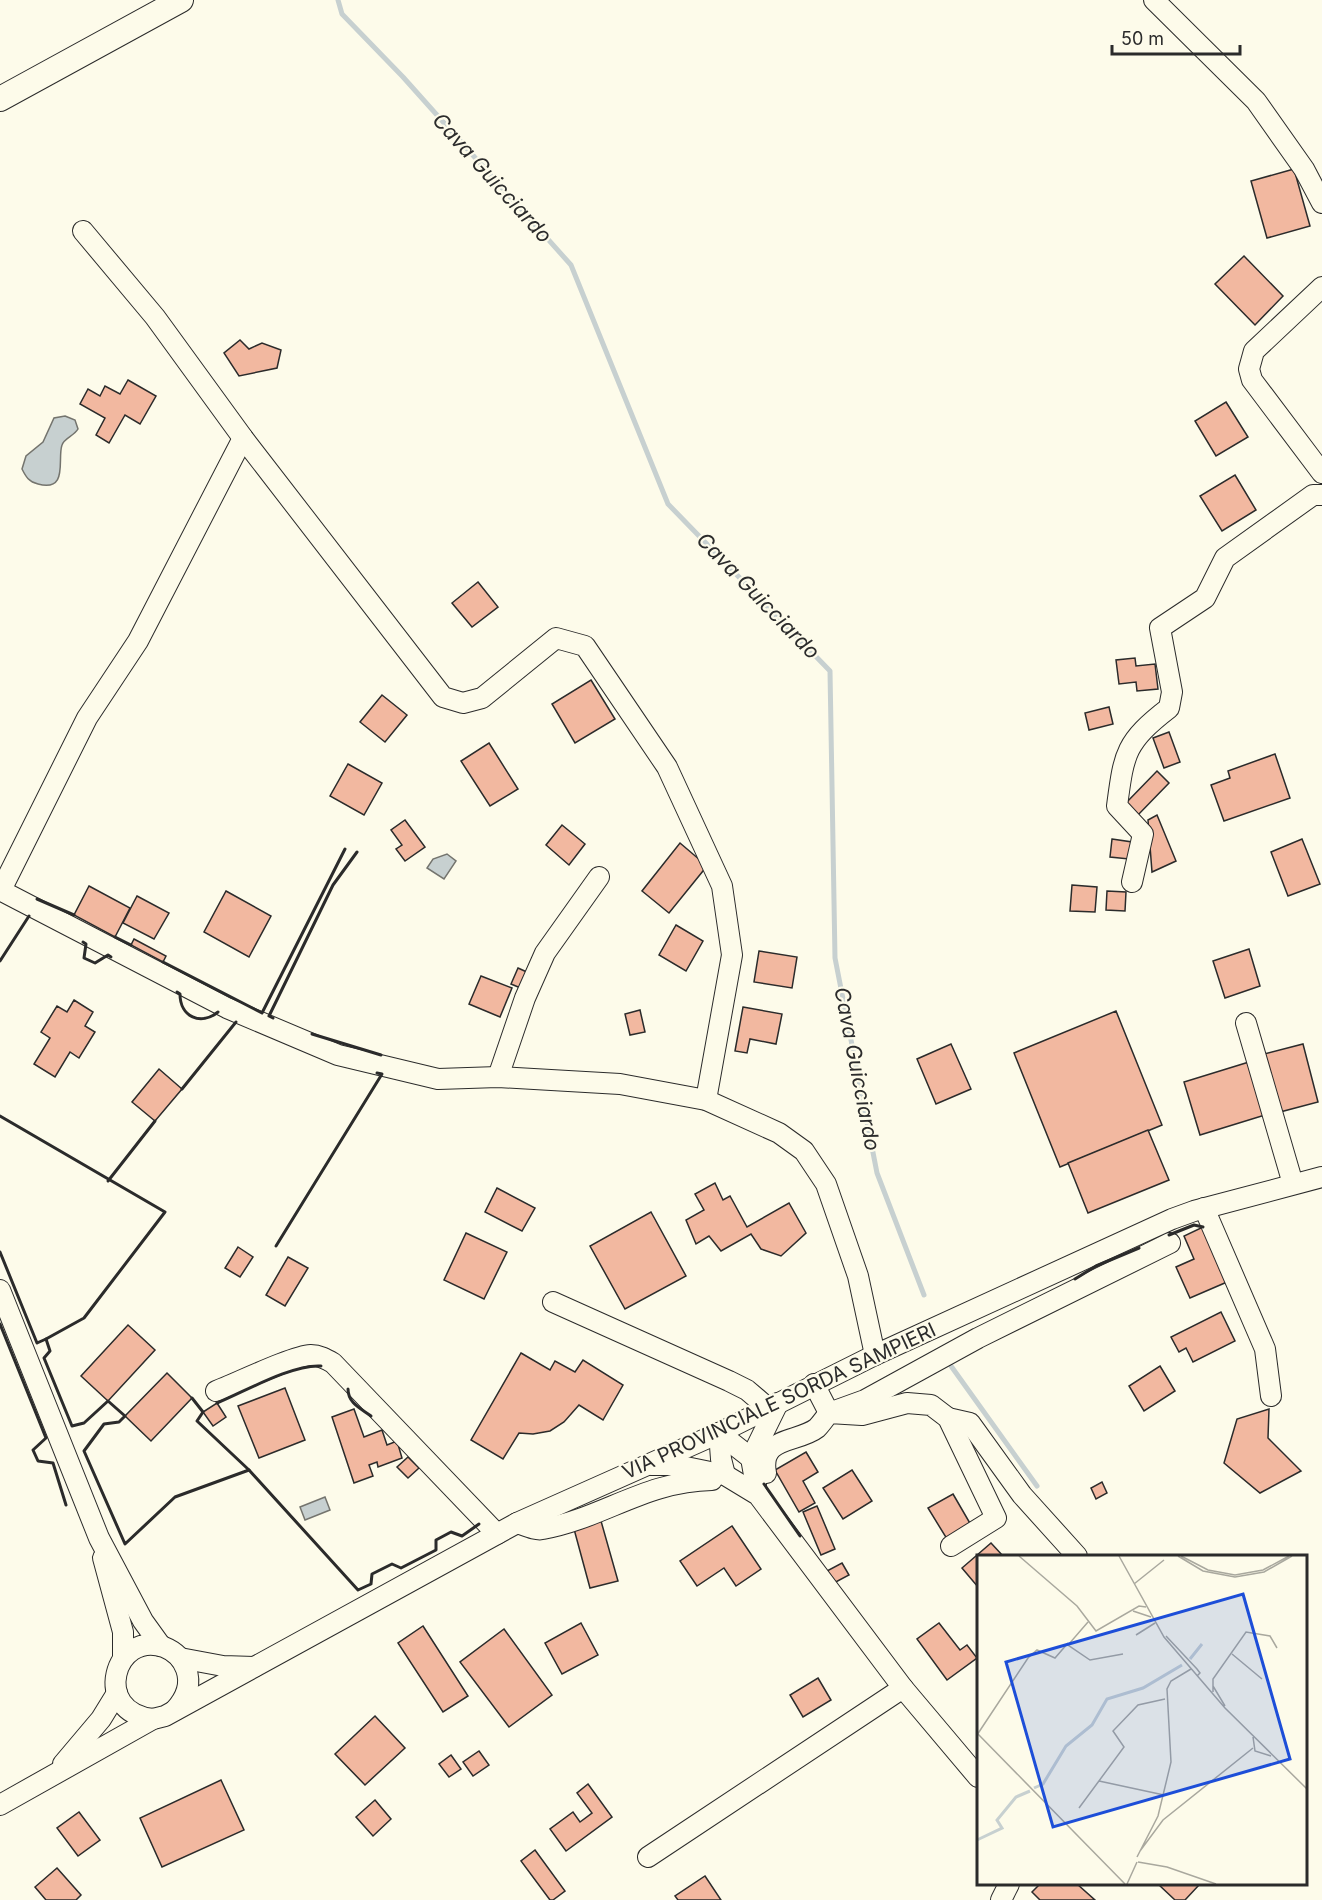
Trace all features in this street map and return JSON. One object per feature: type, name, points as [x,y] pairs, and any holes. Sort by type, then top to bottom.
[{"type":"main road","points":[[0,99],[182,0]]},
{"type":"street","points":[[1154,0],[1256,100],[1304,169],[1322,203]]},
{"type":"street","points":[[83,231],[155,317],[243,438],[443,697],[463,703],[482,698],[556,638],[585,646],[667,767],[722,886],[732,956],[706,1100]]},
{"type":"street","points":[[1322,287],[1254,351],[1249,369],[1252,380],[1322,473]]},
{"type":"street","points":[[243,438],[138,641],[87,717],[0,890],[227,1008],[338,1055],[438,1079],[498,1077],[620,1084],[706,1100],[778,1133],[804,1151],[826,1184],[858,1276],[875,1355]]},
{"type":"street","points":[[1132,882],[1143,834],[1117,806],[1124,758],[1142,728],[1169,708],[1172,692],[1160,628],[1205,598],[1225,558],[1313,495],[1322,495]]},
{"type":"street","points":[[498,1077],[525,998],[545,953],[599,877]]},
{"type":"street","points":[[1246,1023],[1293,1184]]},
{"type":"street","name":"VIA PROVINCIALE SORDA SAMPIERI","points":[[175,1710],[517,1523],[719,1433],[875,1355],[1172,1219],[1204,1208],[1322,1177]]},
{"type":"street","points":[[1204,1208],[1265,1349],[1271,1396]]},
{"type":"street","points":[[766,1473],[764,1463],[769,1452],[777,1444],[816,1429],[829,1413],[865,1400],[978,1338],[1170,1243]]},
{"type":"street","points":[[0,1290],[99,1538],[143,1621],[161,1646],[180,1658],[223,1666],[254,1667]]},
{"type":"street","points":[[553,1302],[729,1381],[773,1405],[751,1458],[758,1495]]},
{"type":"street","points":[[216,1391],[310,1355],[333,1363],[497,1534]]},
{"type":"street","points":[[814,1384],[829,1413]]},
{"type":"street","points":[[829,1413],[862,1415],[907,1403],[932,1405],[948,1419],[996,1518],[951,1546]]},
{"type":"street","points":[[948,1419],[970,1423],[1022,1495],[1075,1555]]},
{"type":"street","points":[[719,1433],[751,1458]]},
{"type":"street","points":[[719,1433],[721,1459],[732,1480]]},
{"type":"street","points":[[645,1465],[676,1466],[732,1480],[758,1495],[903,1688],[977,1776]]},
{"type":"street","points":[[517,1523],[541,1530],[652,1489],[694,1480],[732,1480]]},
{"type":"street","points":[[53,1775],[101,1719],[117,1693],[117,1669],[123,1658],[123,1632],[105,1570],[99,1538]]},
{"type":"street","points":[[123,1658],[141,1647],[161,1646]]},
{"type":"street","points":[[0,1805],[153,1719],[175,1710],[187,1691],[189,1680],[180,1658]]},
{"type":"street","points":[[648,1857],[903,1688]]},
{"type":"street","points":[[117,1693],[130,1712],[141,1718],[153,1719]]},
{"type":"street","points":[[1001,1900],[1008,1885]]},
{"type":"shaded area","points":[[65,416],[75,420],[78,429],[62,445],[58,479],[48,485],[32,482],[22,469],[26,456],[43,442],[54,418]]},
{"type":"shaded area","points":[[447,854],[456,861],[444,879],[427,868],[433,859]]},
{"type":"shaded area","points":[[325,1497],[330,1510],[305,1520],[300,1507]]},
{"type":"building","points":[[1294,169],[1310,226],[1267,238],[1251,181]]},
{"type":"building","points":[[1244,256],[1283,296],[1255,325],[1215,284]]},
{"type":"building","points":[[240,340],[249,349],[262,343],[281,350],[277,368],[239,376],[224,353]]},
{"type":"building","points":[[128,380],[156,396],[140,424],[125,415],[109,443],[96,435],[105,418],[80,404],[88,389],[100,396],[105,386],[120,394]]},
{"type":"building","points":[[1226,402],[1248,437],[1216,456],[1195,421]]},
{"type":"building","points":[[1235,475],[1256,510],[1222,531],[1200,496]]},
{"type":"building","points":[[478,582],[498,607],[472,627],[452,603]]},
{"type":"building","points":[[1135,658],[1136,666],[1155,664],[1158,689],[1137,691],[1136,682],[1119,684],[1116,660]]},
{"type":"building","points":[[591,680],[615,719],[575,743],[552,704]]},
{"type":"building","points":[[382,695],[407,715],[385,742],[360,722]]},
{"type":"building","points":[[1109,707],[1113,724],[1089,730],[1085,713]]},
{"type":"building","points":[[1169,732],[1180,762],[1164,768],[1153,738]]},
{"type":"building","points":[[489,743],[518,789],[490,806],[461,761]]},
{"type":"building","points":[[1275,754],[1290,798],[1224,821],[1211,785],[1230,778],[1228,771]]},
{"type":"building","points":[[348,764],[382,783],[364,815],[330,796]]},
{"type":"building","points":[[1157,771],[1169,783],[1137,816],[1125,804]]},
{"type":"building","points":[[1157,815],[1176,861],[1152,872],[1148,820]]},
{"type":"building","points":[[405,820],[425,847],[405,861],[396,849],[402,845],[391,830]]},
{"type":"building","points":[[562,825],[585,844],[569,865],[546,845]]},
{"type":"building","points":[[1112,839],[1132,842],[1129,859],[1110,857]]},
{"type":"building","points":[[1302,839],[1320,884],[1288,896],[1271,852]]},
{"type":"building","points":[[680,843],[707,866],[669,913],[642,891]]},
{"type":"building","points":[[1072,885],[1097,887],[1095,912],[1070,911]]},
{"type":"building","points":[[89,886],[130,908],[115,937],[74,915]]},
{"type":"building","points":[[226,891],[271,916],[249,957],[204,932]]},
{"type":"building","points":[[1107,891],[1126,892],[1125,911],[1106,910]]},
{"type":"building","points":[[137,896],[169,913],[154,939],[123,923]]},
{"type":"building","points":[[676,925],[703,941],[686,971],[659,955]]},
{"type":"building","points":[[134,939],[166,956],[163,962],[131,945]]},
{"type":"building","points":[[1249,949],[1260,986],[1225,998],[1213,961]]},
{"type":"building","points":[[759,951],[797,957],[792,988],[754,982]]},
{"type":"building","points":[[518,968],[529,973],[523,989],[511,984]]},
{"type":"building","points":[[481,976],[512,988],[500,1017],[469,1004]]},
{"type":"building","points":[[74,1000],[93,1012],[85,1026],[95,1032],[79,1058],[70,1052],[55,1077],[34,1064],[50,1038],[41,1032],[57,1006],[67,1012]]},
{"type":"building","points":[[743,1007],[782,1014],[776,1044],[750,1039],[747,1053],[735,1051]]},
{"type":"building","points":[[640,1010],[645,1032],[630,1035],[625,1014]]},
{"type":"building","points":[[1116,1011],[1162,1125],[1060,1167],[1014,1053]]},
{"type":"building","points":[[951,1044],[971,1089],[936,1104],[917,1059]]},
{"type":"building","points":[[1303,1044],[1318,1102],[1280,1112],[1264,1054]]},
{"type":"building","points":[[1249,1062],[1265,1115],[1200,1135],[1184,1082]]},
{"type":"building","points":[[159,1069],[182,1089],[155,1121],[132,1102]]},
{"type":"building","points":[[1148,1130],[1169,1180],[1088,1213],[1068,1163]]},
{"type":"building","points":[[715,1183],[723,1200],[730,1196],[747,1227],[789,1203],[806,1233],[781,1256],[761,1249],[751,1234],[721,1251],[709,1236],[696,1244],[686,1220],[704,1210],[695,1194]]},
{"type":"building","points":[[497,1188],[535,1208],[522,1231],[485,1212]]},
{"type":"building","points":[[651,1212],[686,1276],[625,1309],[590,1246]]},
{"type":"building","points":[[1203,1227],[1227,1282],[1190,1298],[1176,1267],[1194,1259],[1184,1236]]},
{"type":"building","points":[[466,1233],[507,1252],[484,1299],[444,1280]]},
{"type":"building","points":[[238,1247],[253,1257],[240,1277],[225,1268]]},
{"type":"building","points":[[288,1257],[308,1268],[285,1306],[266,1295]]},
{"type":"building","points":[[1221,1312],[1235,1341],[1193,1362],[1186,1348],[1179,1352],[1171,1337]]},
{"type":"building","points":[[128,1325],[155,1350],[108,1401],[81,1376]]},
{"type":"building","points":[[521,1353],[550,1370],[555,1361],[575,1372],[583,1360],[623,1385],[603,1420],[579,1405],[564,1422],[550,1431],[533,1434],[519,1433],[503,1459],[471,1440]]},
{"type":"building","points":[[1160,1366],[1175,1391],[1144,1411],[1129,1386]]},
{"type":"building","points":[[167,1373],[192,1398],[151,1441],[125,1416]]},
{"type":"building","points":[[285,1388],[305,1440],[259,1458],[238,1406]]},
{"type":"building","points":[[217,1403],[226,1417],[213,1426],[203,1412]]},
{"type":"building","points":[[354,1409],[364,1437],[382,1430],[387,1445],[397,1441],[402,1458],[378,1467],[377,1462],[369,1465],[373,1476],[354,1483],[332,1417]]},
{"type":"building","points":[[1269,1409],[1268,1438],[1301,1471],[1260,1493],[1224,1463],[1237,1419]]},
{"type":"building","points":[[806,1452],[818,1472],[803,1481],[815,1503],[799,1512],[775,1470]]},
{"type":"building","points":[[408,1457],[419,1468],[408,1478],[397,1467]]},
{"type":"building","points":[[852,1470],[872,1501],[843,1519],[823,1488]]},
{"type":"building","points":[[1102,1482],[1107,1493],[1096,1499],[1091,1488]]},
{"type":"building","points":[[953,1494],[971,1525],[947,1539],[928,1508]]},
{"type":"building","points":[[817,1506],[835,1549],[821,1555],[803,1512]]},
{"type":"building","points":[[601,1521],[618,1581],[590,1588],[574,1529]]},
{"type":"building","points":[[732,1526],[761,1569],[736,1586],[724,1568],[697,1586],[680,1561]]},
{"type":"building","points":[[991,1543],[1002,1555],[977,1555]]},
{"type":"building","points":[[977,1555],[977,1586],[962,1568]]},
{"type":"building","points":[[842,1563],[849,1575],[832,1584],[825,1572]]},
{"type":"building","points":[[581,1623],[598,1655],[562,1674],[545,1643]]},
{"type":"building","points":[[939,1623],[960,1650],[967,1645],[977,1658],[947,1680],[917,1639]]},
{"type":"building","points":[[423,1626],[468,1696],[443,1712],[398,1643]]},
{"type":"building","points":[[504,1629],[552,1695],[509,1727],[460,1662]]},
{"type":"building","points":[[818,1678],[831,1700],[803,1717],[790,1695]]},
{"type":"building","points":[[375,1716],[405,1748],[365,1785],[335,1754]]},
{"type":"building","points":[[479,1751],[489,1765],[473,1776],[463,1762]]},
{"type":"building","points":[[451,1755],[461,1769],[449,1777],[439,1764]]},
{"type":"building","points":[[221,1780],[244,1830],[162,1867],[140,1818]]},
{"type":"building","points":[[588,1784],[612,1817],[566,1851],[550,1829],[573,1812],[580,1822],[592,1813],[577,1793]]},
{"type":"building","points":[[375,1800],[391,1819],[373,1836],[356,1817]]},
{"type":"building","points":[[79,1812],[100,1840],[78,1856],[57,1828]]},
{"type":"building","points":[[535,1850],[565,1891],[553,1900],[550,1900],[521,1861]]},
{"type":"building","points":[[57,1868],[81,1895],[76,1900],[46,1900],[35,1887]]},
{"type":"building","points":[[705,1876],[721,1900],[678,1900],[675,1896]]},
{"type":"building","points":[[1039,1885],[1078,1885],[1095,1900],[1040,1900],[1032,1892]]},
{"type":"building","points":[[1159,1885],[1199,1885],[1185,1900],[1175,1900]]},
{"type":"waterway","name":"Cava Guicciardo","points":[[338,0],[342,14],[403,77],[571,265],[668,504],[830,671],[835,958],[877,1173],[924,1295]]},
{"type":"waterway","name":"Cava Guicciardo","points":[[951,1366],[1037,1486]]},
{"type":"wall","points":[[163,962],[262,1013],[345,849]]},
{"type":"wall","points":[[273,1018],[269,1016],[333,885],[357,852]]},
{"type":"wall","points":[[37,899],[74,915]]},
{"type":"wall","points":[[0,961],[29,916]]},
{"type":"wall","points":[[115,937],[131,945]]},
{"type":"wall","points":[[83,942],[86,944],[84,958],[95,963],[108,955],[111,957]]},
{"type":"wall","points":[[177,992],[180,994],[184,1008],[193,1017],[205,1018],[218,1012]]},
{"type":"wall","points":[[182,1089],[236,1022]]},
{"type":"wall","points":[[312,1034],[381,1055]]},
{"type":"wall","points":[[276,1246],[382,1074],[377,1073]]},
{"type":"wall","points":[[0,1116],[165,1212],[84,1318],[46,1339]]},
{"type":"wall","points":[[108,1181],[155,1121]]},
{"type":"wall","points":[[1169,1235],[1194,1225],[1203,1227]]},
{"type":"wall","points":[[1075,1279],[1096,1266],[1139,1248]]},
{"type":"wall","points":[[0,1252],[37,1343],[46,1339],[50,1351],[44,1358],[72,1426],[84,1423],[108,1401],[125,1416],[119,1422],[104,1424],[84,1451],[125,1544],[175,1497],[249,1470]]},
{"type":"wall","points":[[0,1324],[46,1438],[33,1450],[38,1461],[53,1463],[66,1505]]},
{"type":"wall","points":[[217,1403],[296,1369],[321,1366]]},
{"type":"wall","points":[[348,1389],[352,1402],[371,1416]]},
{"type":"wall","points":[[192,1398],[203,1412],[197,1421],[249,1470],[358,1590],[371,1584],[372,1574],[392,1564],[401,1568],[436,1550],[436,1540],[451,1532],[462,1536],[479,1524]]},
{"type":"wall","points":[[764,1484],[800,1536]]}]
